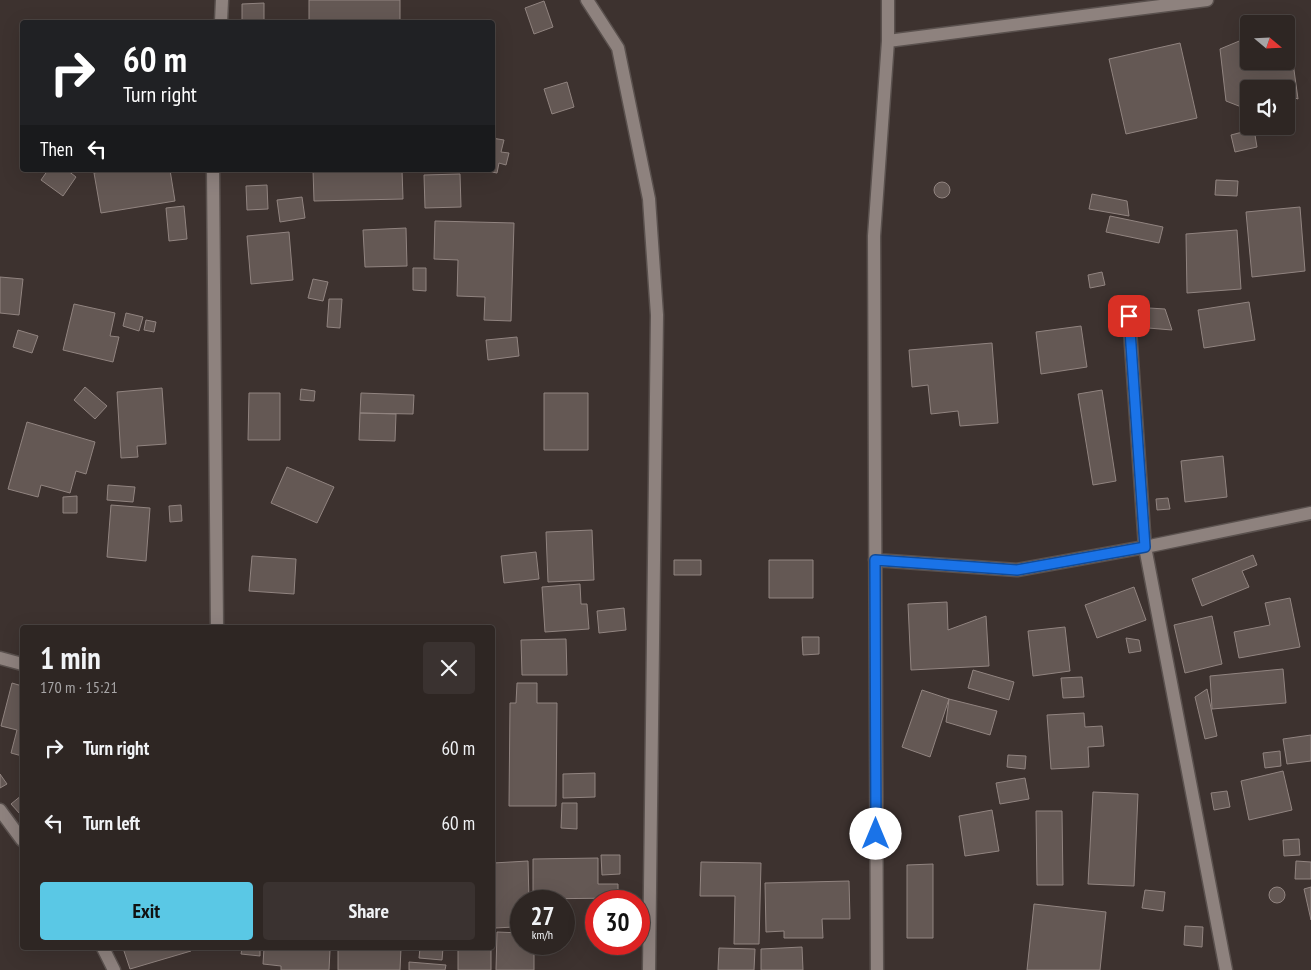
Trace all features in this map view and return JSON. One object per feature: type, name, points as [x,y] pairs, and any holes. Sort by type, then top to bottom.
[{"type":"street","points":[[221,20],[222,0]]},
{"type":"street","points":[[587,0],[618,48],[649,199],[657,315],[649,970]]},
{"type":"street","points":[[877,970],[874,236],[888,42],[888,0]]},
{"type":"street","points":[[888,42],[1207,0]]},
{"type":"street","points":[[214,172],[217,625]]},
{"type":"street","points":[[1129,316],[1145,547],[1226,970]]},
{"type":"street","points":[[875,560],[1017,570],[1145,547],[1311,513]]},
{"type":"street","points":[[0,658],[20,663]]},
{"type":"street","points":[[0,810],[20,837]]},
{"type":"street","points":[[104,950],[114,970]]},
{"type":"building","points":[[309,0],[400,0],[400,20],[309,20]]},
{"type":"building","points":[[544,1],[553,27],[534,34],[525,8]]},
{"type":"building","points":[[264,3],[264,20],[242,20],[242,4]]},
{"type":"building","points":[[1240,41],[1240,70],[1294,70],[1298,99],[1295,98],[1295,80],[1240,80],[1240,106],[1226,101],[1220,49]]},
{"type":"building","points":[[1180,43],[1197,118],[1126,134],[1109,59]]},
{"type":"building","points":[[567,82],[574,107],[552,114],[544,89]]},
{"type":"building","points":[[1240,133],[1240,135],[1255,135],[1257,147],[1235,152],[1231,135]]},
{"type":"building","points":[[495,138],[504,140],[501,152],[509,153],[506,165],[499,163],[497,173],[492,172],[495,172]]},
{"type":"building","points":[[47,172],[70,172],[76,177],[63,196],[41,180]]},
{"type":"building","points":[[170,172],[175,201],[101,213],[94,173]]},
{"type":"building","points":[[313,172],[402,172],[403,199],[314,201]]},
{"type":"building","points":[[460,174],[461,207],[425,208],[424,175]]},
{"type":"building","points":[[1216,180],[1238,181],[1237,196],[1215,195]]},
{"type":"building","points":[[942,182],[948,184],[950,190],[948,196],[942,198],[936,196],[934,190],[936,184]]},
{"type":"building","points":[[267,185],[268,209],[247,210],[246,186]]},
{"type":"building","points":[[1092,194],[1127,201],[1129,216],[1089,209]]},
{"type":"building","points":[[302,197],[305,218],[280,222],[277,200]]},
{"type":"building","points":[[184,206],[187,239],[169,241],[166,208]]},
{"type":"building","points":[[1300,207],[1305,271],[1252,277],[1246,212]]},
{"type":"building","points":[[1110,216],[1163,227],[1159,243],[1106,232]]},
{"type":"building","points":[[435,221],[514,223],[511,321],[484,320],[485,297],[457,296],[458,260],[434,259]]},
{"type":"building","points":[[406,228],[407,266],[365,267],[363,230]]},
{"type":"building","points":[[1237,230],[1241,289],[1187,293],[1186,234]]},
{"type":"building","points":[[289,232],[293,280],[251,284],[247,236]]},
{"type":"building","points":[[413,268],[426,268],[426,291],[413,290]]},
{"type":"building","points":[[1102,272],[1105,285],[1090,288],[1088,275]]},
{"type":"building","points":[[0,277],[23,279],[19,315],[0,313]]},
{"type":"building","points":[[313,279],[328,282],[323,301],[308,298]]},
{"type":"building","points":[[329,299],[342,299],[340,328],[327,327]]},
{"type":"building","points":[[1249,302],[1255,340],[1204,348],[1198,310]]},
{"type":"building","points":[[74,304],[115,313],[110,336],[119,337],[113,362],[63,350]]},
{"type":"building","points":[[1149,308],[1165,309],[1172,330],[1148,328]]},
{"type":"building","points":[[126,313],[143,317],[139,331],[123,326]]},
{"type":"building","points":[[146,320],[156,322],[154,332],[144,330]]},
{"type":"building","points":[[1081,326],[1087,367],[1041,374],[1036,332]]},
{"type":"building","points":[[18,330],[38,336],[32,353],[13,347]]},
{"type":"building","points":[[517,337],[519,356],[488,360],[486,340]]},
{"type":"building","points":[[992,343],[998,423],[960,426],[958,411],[931,414],[928,385],[912,387],[909,350]]},
{"type":"building","points":[[85,387],[107,406],[95,419],[74,400]]},
{"type":"building","points":[[162,388],[166,444],[137,446],[138,457],[121,458],[117,392]]},
{"type":"building","points":[[301,389],[315,391],[314,401],[300,400]]},
{"type":"building","points":[[1102,390],[1116,481],[1093,485],[1078,394]]},
{"type":"building","points":[[249,393],[280,393],[280,440],[248,440]]},
{"type":"building","points":[[361,393],[414,395],[413,414],[360,413]]},
{"type":"building","points":[[544,393],[588,393],[588,450],[544,450]]},
{"type":"building","points":[[360,413],[396,414],[395,441],[359,440]]},
{"type":"building","points":[[27,422],[95,442],[86,474],[76,471],[70,493],[41,485],[38,497],[8,489]]},
{"type":"building","points":[[1223,456],[1227,497],[1185,502],[1181,461]]},
{"type":"building","points":[[287,467],[334,487],[317,523],[271,503]]},
{"type":"building","points":[[108,485],[135,487],[133,502],[107,500]]},
{"type":"building","points":[[77,496],[77,513],[63,513],[63,497]]},
{"type":"building","points":[[1168,498],[1170,509],[1157,510],[1156,499]]},
{"type":"building","points":[[111,505],[150,508],[146,561],[107,557]]},
{"type":"building","points":[[181,505],[182,521],[170,522],[169,506]]},
{"type":"building","points":[[592,530],[594,580],[548,582],[546,532]]},
{"type":"building","points":[[536,552],[539,579],[504,583],[501,556]]},
{"type":"building","points":[[1253,555],[1257,565],[1242,571],[1249,587],[1202,606],[1192,579]]},
{"type":"building","points":[[252,556],[296,559],[294,594],[249,591]]},
{"type":"building","points":[[674,560],[701,560],[701,575],[674,575]]},
{"type":"building","points":[[769,560],[813,560],[813,598],[769,598]]},
{"type":"building","points":[[580,584],[581,604],[587,604],[589,629],[545,632],[542,587]]},
{"type":"building","points":[[1134,587],[1146,620],[1097,638],[1085,605]]},
{"type":"building","points":[[1290,598],[1300,647],[1239,658],[1234,632],[1270,625],[1265,603]]},
{"type":"building","points":[[947,602],[948,630],[986,616],[989,666],[911,670],[908,604]]},
{"type":"building","points":[[624,608],[626,630],[599,633],[597,611]]},
{"type":"building","points":[[1212,616],[1222,664],[1185,673],[1174,625]]},
{"type":"building","points":[[1065,627],[1070,671],[1033,676],[1028,631]]},
{"type":"building","points":[[802,637],[819,637],[819,654],[803,655]]},
{"type":"building","points":[[1126,638],[1139,640],[1141,651],[1129,653]]},
{"type":"building","points":[[566,639],[567,675],[522,675],[521,640]]},
{"type":"building","points":[[1283,669],[1286,703],[1212,709],[1210,676]]},
{"type":"building","points":[[973,670],[1014,682],[1009,700],[968,688]]},
{"type":"building","points":[[1082,677],[1084,697],[1063,698],[1061,678]]},
{"type":"building","points":[[12,683],[20,685],[20,755],[11,753],[17,730],[1,726]]},
{"type":"building","points":[[517,683],[537,683],[537,703],[557,703],[556,806],[509,806],[510,703],[516,703]]},
{"type":"building","points":[[1207,689],[1217,736],[1205,739],[1195,697]]},
{"type":"building","points":[[922,690],[949,699],[930,757],[902,747]]},
{"type":"building","points":[[949,699],[997,711],[990,735],[946,722]]},
{"type":"building","points":[[1084,713],[1085,727],[1102,726],[1104,746],[1088,747],[1089,767],[1051,769],[1047,715]]},
{"type":"building","points":[[1311,735],[1311,761],[1287,764],[1283,739]]},
{"type":"building","points":[[1280,751],[1281,766],[1265,768],[1263,753]]},
{"type":"building","points":[[1008,755],[1026,756],[1025,769],[1007,767]]},
{"type":"building","points":[[1283,771],[1292,810],[1249,820],[1241,781]]},
{"type":"building","points":[[595,773],[595,797],[563,798],[563,774]]},
{"type":"building","points":[[0,774],[7,784],[0,788]]},
{"type":"building","points":[[1025,778],[1029,799],[1000,804],[996,783]]},
{"type":"building","points":[[1227,791],[1230,807],[1214,810],[1211,793]]},
{"type":"building","points":[[1093,792],[1138,794],[1134,886],[1088,884]]},
{"type":"building","points":[[20,797],[20,814],[11,804]]},
{"type":"building","points":[[562,803],[577,803],[577,829],[561,828]]},
{"type":"building","points":[[992,810],[999,851],[965,856],[959,816]]},
{"type":"building","points":[[1036,811],[1062,811],[1063,885],[1037,885]]},
{"type":"building","points":[[1299,839],[1300,855],[1284,856],[1283,840]]},
{"type":"building","points":[[601,855],[620,855],[620,874],[602,875]]},
{"type":"building","points":[[598,858],[598,884],[618,884],[618,890],[585,890],[585,898],[575,899],[575,890],[533,890],[533,859]]},
{"type":"building","points":[[528,861],[529,890],[510,890],[510,927],[495,928],[495,863]]},
{"type":"building","points":[[1296,861],[1311,862],[1311,879],[1295,879]]},
{"type":"building","points":[[701,862],[761,863],[759,944],[734,944],[735,896],[700,896]]},
{"type":"building","points":[[933,864],[933,938],[907,938],[907,865]]},
{"type":"building","points":[[849,881],[850,919],[822,919],[823,938],[784,938],[784,931],[766,932],[765,883]]},
{"type":"building","points":[[1277,887],[1283,889],[1285,895],[1283,901],[1277,903],[1271,901],[1269,895],[1271,889]]},
{"type":"building","points":[[1311,887],[1311,920],[1304,889]]},
{"type":"building","points":[[1145,890],[1165,892],[1163,911],[1142,908]]},
{"type":"building","points":[[1034,904],[1106,912],[1100,970],[1027,970]]},
{"type":"building","points":[[1185,926],[1203,927],[1202,947],[1184,945]]},
{"type":"building","points":[[497,932],[510,933],[510,955],[534,955],[534,970],[496,970]]},
{"type":"building","points":[[802,947],[803,970],[761,970],[761,949]]},
{"type":"building","points":[[719,948],[755,949],[754,970],[718,970]]},
{"type":"building","points":[[124,950],[191,951],[130,969]]},
{"type":"building","points":[[242,950],[260,950],[260,956],[241,954]]},
{"type":"building","points":[[264,950],[330,950],[329,970],[281,970],[281,966],[263,964]]},
{"type":"building","points":[[338,950],[401,950],[400,970],[338,970]]},
{"type":"building","points":[[420,950],[443,950],[442,960],[419,958]]},
{"type":"building","points":[[458,950],[491,950],[491,970],[458,970]]},
{"type":"building","points":[[409,962],[446,965],[445,970],[409,970]]},
{"type":"route","points":[[876,834],[875,560],[1017,570],[1145,547],[1129,316]]}]
